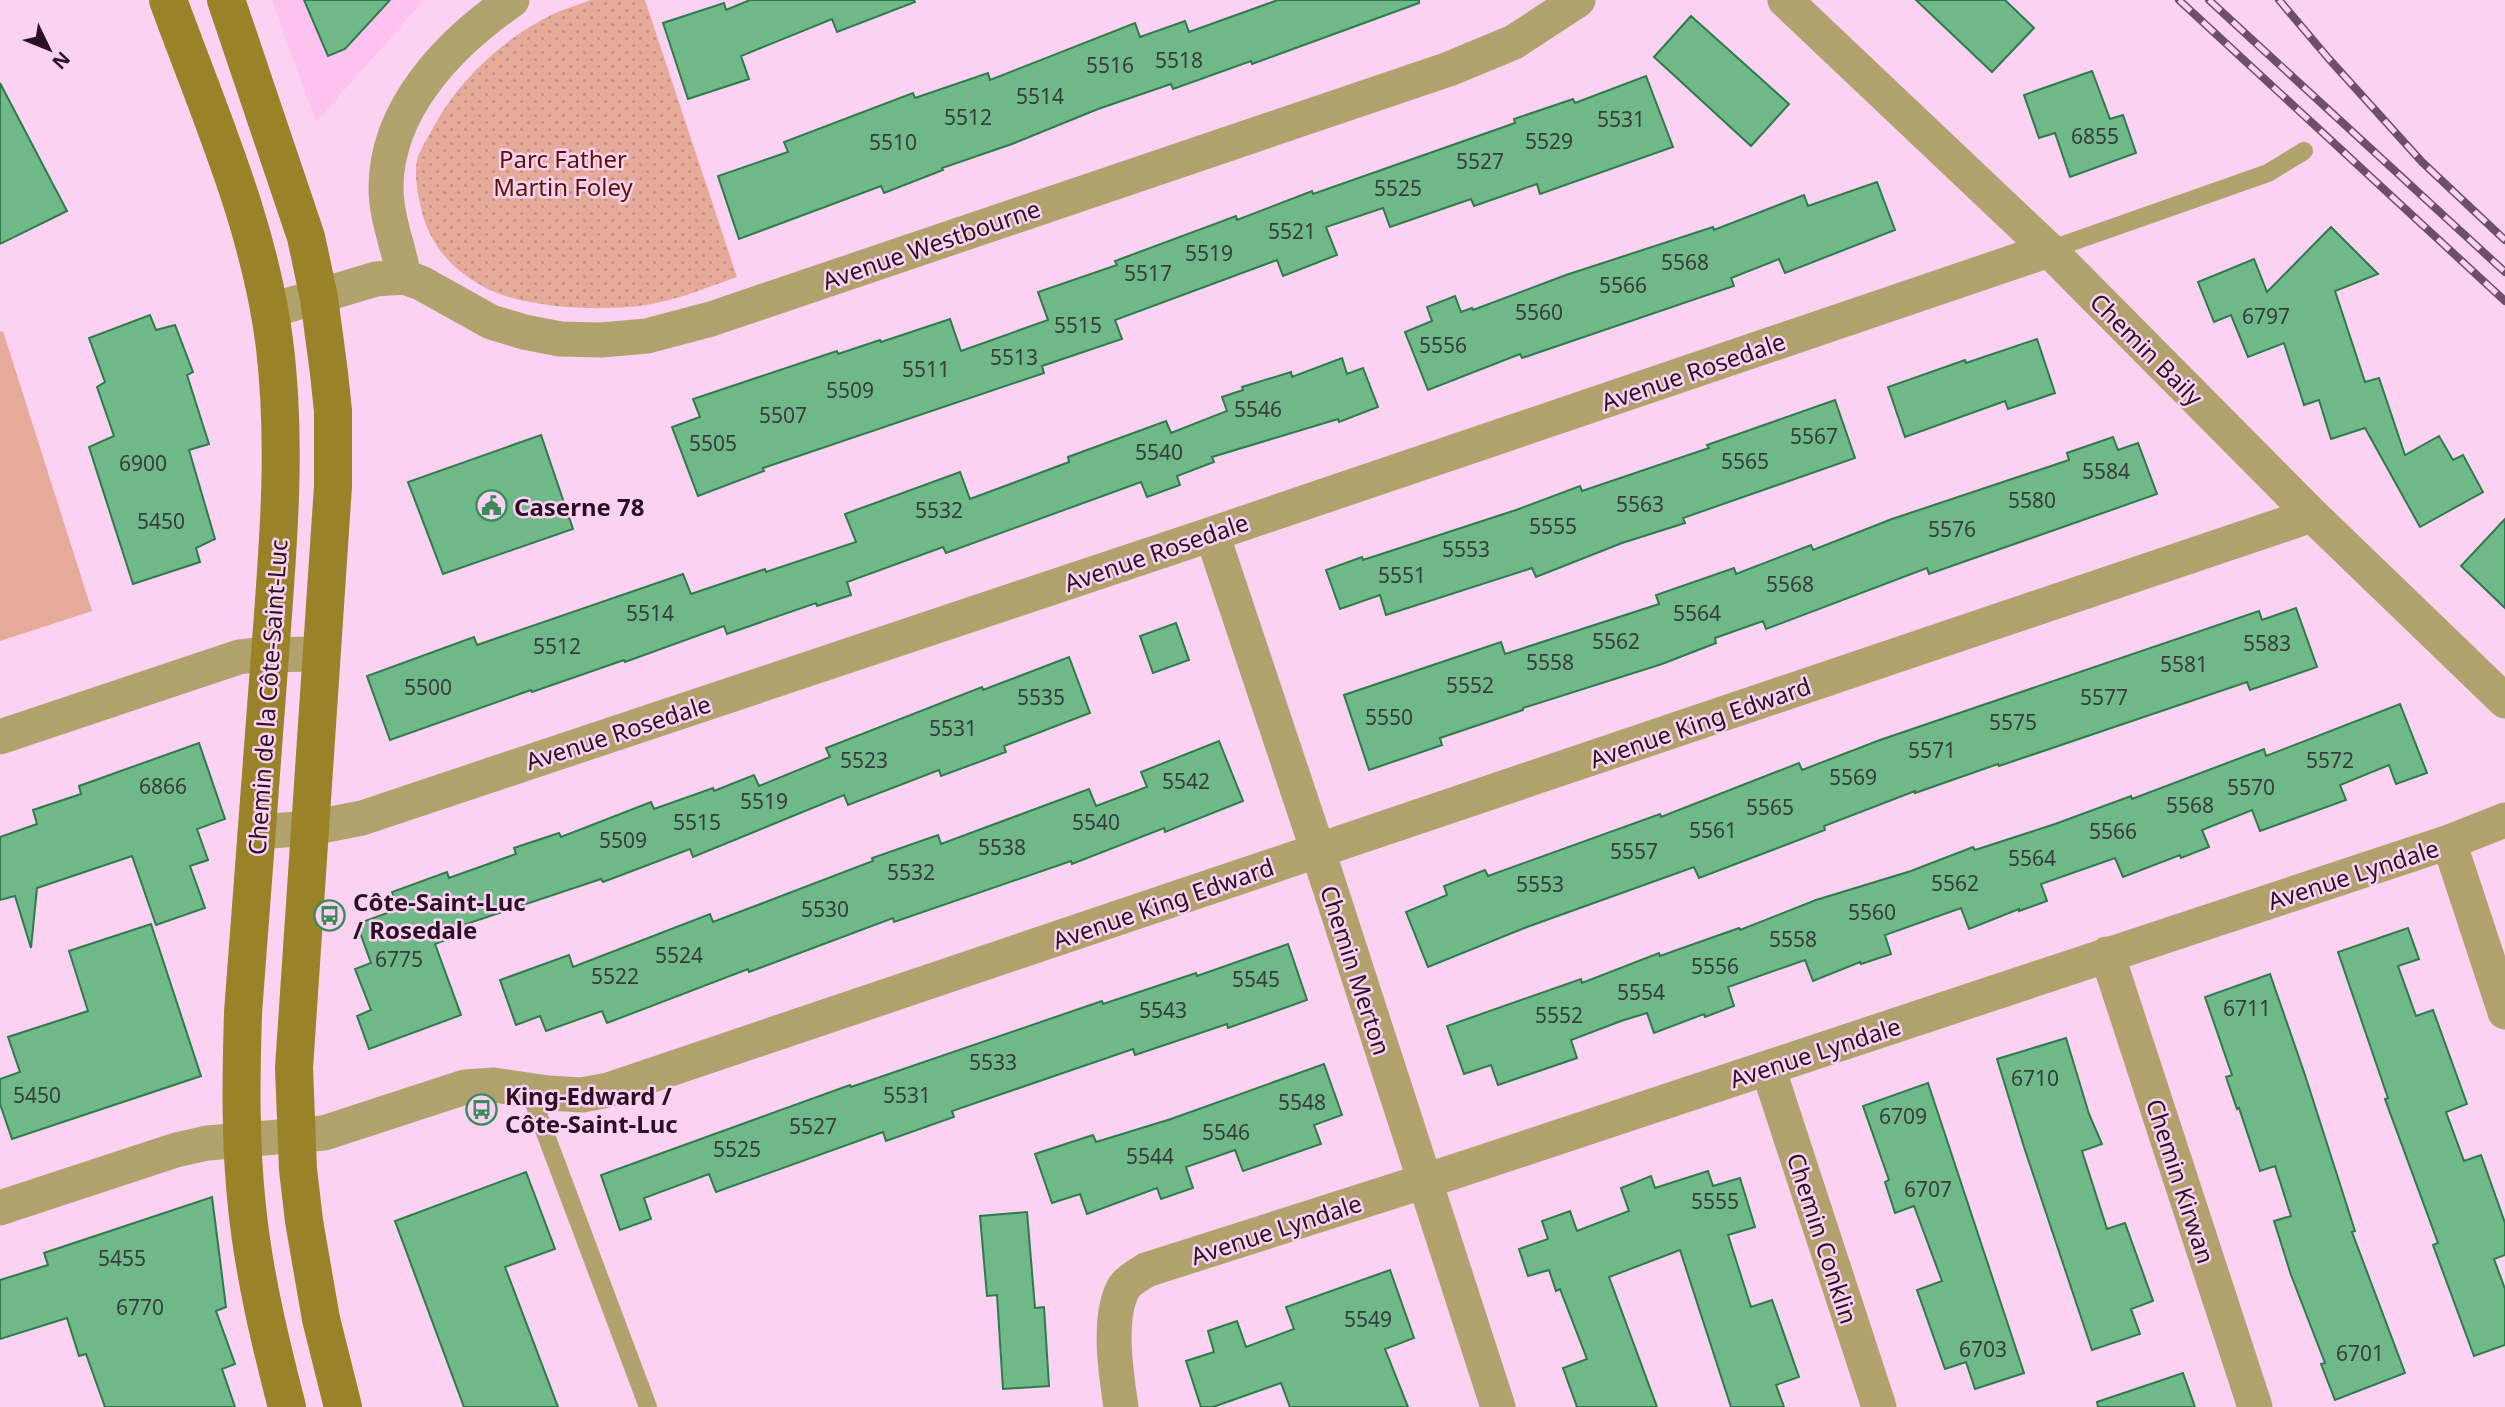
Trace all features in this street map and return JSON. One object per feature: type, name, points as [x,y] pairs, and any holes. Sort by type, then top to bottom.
[{"type":"main road","name":"Chemin de la Côte-Saint-Luc","points":[[168,0],[245,216],[269,311],[275,348],[281,425],[280,516],[243,1013],[242,1140],[247,1208],[258,1283],[287,1407]]},
{"type":"main road","name":"Chemin de la Côte-Saint-Luc","points":[[226,0],[306,237],[319,298],[329,373],[334,449],[294,1068],[298,1169],[312,1277],[343,1407]]},
{"type":"street","points":[[269,311],[376,279],[404,277],[386,190],[391,149],[399,127],[419,89],[431,75],[480,22],[512,0]]},
{"type":"street","name":"Avenue Westbourne","points":[[404,277],[421,283],[491,322],[524,332],[560,339],[601,340],[647,336],[724,314],[1449,69],[1514,41],[1578,0]]},
{"type":"street","name":"Chemin Baily","points":[[1785,0],[2049,250],[2312,516],[2505,701]]},
{"type":"street","name":"Avenue Rosedale","points":[[257,832],[311,828],[362,818],[2049,250]]},
{"type":"street","name":"Avenue King Edward","points":[[0,1208],[176,1150],[207,1143],[296,1137],[344,1128],[466,1087],[494,1084],[582,1095],[608,1090],[2312,516]]},
{"type":"street","name":"Chemin Merton","points":[[1212,534],[1499,1407]]},
{"type":"street","points":[[0,737],[218,662],[256,654],[321,654]]},
{"type":"street","name":"Avenue Lyndale","points":[[1121,1407],[1115,1370],[1115,1325],[1120,1298],[1126,1284],[1146,1270],[1768,1068],[2449,842],[2505,820]]},
{"type":"street","points":[[2449,842],[2505,1012]]},
{"type":"street","name":"Chemin Kirwan","points":[[2107,954],[2255,1407]]},
{"type":"street","name":"Chemin Conklin","points":[[1768,1068],[1879,1407]]},
{"type":"lane","points":[[2049,250],[2268,173],[2304,150]]},
{"type":"lane","points":[[529,1090],[648,1407]]},
{"type":"shaded area","points":[[272,0],[424,0],[316,122]]},
{"type":"green space","name":"Parc Father Martin Foley","points":[[591,0],[645,0],[737,277],[676,298],[637,306],[592,308],[544,304],[521,300],[484,287],[453,265],[431,236],[419,200],[417,160],[422,147],[456,92],[484,62],[516,36],[551,15]]},
{"type":"green space","points":[[3,331],[92,611],[0,641],[0,332]]},
{"type":"building","points":[[304,0],[390,0],[345,49],[328,56]]},
{"type":"building","points":[[750,0],[915,2],[837,32],[832,19],[741,56],[749,79],[688,99],[663,23],[724,3],[726,10]]},
{"type":"building","points":[[1278,0],[1419,0],[1419,3],[1252,64],[1251,61],[1173,89],[1171,84],[1098,109],[884,193],[881,186],[739,239],[718,176],[788,152],[784,142],[913,93],[915,98],[988,73],[990,80],[1135,23],[1140,37],[1185,21],[1189,32]]},
{"type":"building","points":[[1916,0],[2005,0],[2034,28],[1992,72]]},
{"type":"building","points":[[1691,16],[1789,104],[1751,146],[1654,57]]},
{"type":"building","points":[[2092,71],[2110,119],[2123,115],[2136,153],[2070,177],[2055,133],[2039,138],[2024,95]]},
{"type":"building","points":[[1646,76],[1673,147],[1540,194],[1537,184],[1474,206],[1471,199],[1390,227],[1383,208],[1326,227],[1337,255],[1283,276],[1277,260],[1115,320],[1122,339],[1042,366],[1044,373],[763,468],[764,471],[698,496],[672,427],[700,417],[693,399],[837,351],[838,354],[880,340],[881,342],[950,319],[961,351],[1048,320],[1038,292],[1117,265],[1115,261],[1236,216],[1237,220],[1312,191],[1313,194],[1515,123],[1514,119],[1573,99],[1575,103]]},
{"type":"building","points":[[0,83],[67,211],[0,244]]},
{"type":"building","points":[[1877,182],[1895,230],[1785,273],[1779,259],[1731,278],[1734,286],[1522,358],[1520,354],[1428,390],[1405,332],[1432,321],[1427,307],[1455,296],[1461,312],[1472,308],[1473,310],[1566,275],[1713,227],[1714,230],[1804,195],[1808,206]]},
{"type":"building","points":[[2331,227],[2378,274],[2335,291],[2365,382],[2379,378],[2405,455],[2439,436],[2453,460],[2463,455],[2483,492],[2420,527],[2365,428],[2331,439],[2319,400],[2304,405],[2284,343],[2248,357],[2231,315],[2214,322],[2198,282],[2254,259],[2267,292]]},
{"type":"building","points":[[150,315],[156,330],[175,325],[193,372],[187,375],[209,444],[189,450],[215,539],[196,548],[200,562],[133,584],[89,447],[114,436],[97,387],[105,382],[89,338]]},
{"type":"building","points":[[2037,339],[2055,393],[2008,409],[2005,401],[1905,437],[1888,387]]},
{"type":"building","points":[[1342,358],[1347,374],[1363,368],[1378,407],[1339,422],[1338,419],[1212,457],[1214,462],[1177,476],[1180,485],[1147,497],[1141,482],[946,553],[943,547],[847,582],[851,595],[817,606],[816,603],[727,634],[724,626],[390,740],[367,676],[474,637],[477,645],[683,574],[691,594],[765,569],[766,572],[856,542],[845,514],[960,472],[970,499],[1069,462],[1068,457],[1166,421],[1171,433],[1227,411],[1222,397],[1243,390],[1242,387],[1291,372],[1292,377]]},
{"type":"building","points":[[1835,400],[1855,458],[1683,518],[1685,523],[1622,543],[1536,577],[1532,568],[1386,615],[1380,595],[1340,609],[1326,570],[1516,510],[1580,486],[1582,491],[1709,448],[1707,445]]},
{"type":"building","name":"Caserne 78","points":[[541,435],[573,529],[443,574],[408,482]]},
{"type":"building","points":[[2113,437],[2118,450],[2138,443],[2157,494],[1929,574],[1927,568],[1766,629],[1763,621],[1715,638],[1716,643],[1662,664],[1523,708],[1440,738],[1442,745],[1369,770],[1344,695],[1501,642],[1505,654],[1659,604],[1656,595],[1734,568],[1736,574],[1811,545],[1813,550],[1892,519],[2069,460],[2067,453]]},
{"type":"building","points":[[2505,519],[2505,608],[2461,566]]},
{"type":"building","points":[[2296,608],[2317,667],[2250,690],[2247,682],[1999,766],[1998,764],[1915,791],[1824,826],[1825,830],[1699,878],[1694,867],[1527,927],[1428,967],[1406,912],[1447,895],[1444,886],[1485,870],[1488,876],[1660,814],[1661,817],[1799,763],[1802,770],[1880,740],[2259,611],[2262,620]]},
{"type":"building","points":[[1176,623],[1189,660],[1153,673],[1140,636]]},
{"type":"building","points":[[1069,657],[1090,713],[1004,746],[1006,752],[941,776],[939,770],[848,805],[844,795],[693,857],[690,849],[603,882],[601,879],[466,924],[469,931],[435,944],[461,1015],[369,1049],[357,1016],[371,1010],[355,969],[371,963],[357,924],[398,909],[392,892],[447,872],[449,878],[516,854],[514,848],[559,833],[561,837],[651,802],[654,809],[713,788],[714,791],[754,775],[759,786],[830,757],[826,748],[982,687],[983,690]]},
{"type":"building","points":[[2400,704],[2427,773],[2396,784],[2389,765],[2340,785],[2346,800],[2260,831],[2252,810],[2202,830],[2209,847],[2123,877],[2115,858],[2041,884],[2047,901],[1969,929],[1961,908],[1885,935],[1891,954],[1861,964],[1860,962],[1813,981],[1805,960],[1728,987],[1734,1006],[1654,1033],[1647,1013],[1621,1021],[1571,1040],[1577,1058],[1498,1085],[1491,1065],[1464,1074],[1447,1026],[1581,979],[1582,983],[1659,953],[1660,956],[1739,928],[1740,930],[1816,900],[1911,871],[1973,847],[1975,850],[2131,796],[2132,799],[2264,749],[2266,756]]},
{"type":"building","points":[[1219,741],[1243,801],[1165,832],[1164,828],[1072,864],[1071,861],[894,922],[893,918],[607,1023],[602,1011],[546,1031],[540,1016],[516,1025],[500,980],[569,955],[573,967],[710,914],[713,922],[873,861],[872,858],[938,835],[941,844],[1089,789],[1096,806],[1147,787],[1141,772]]},
{"type":"building","points":[[199,743],[225,819],[197,829],[208,860],[190,866],[205,908],[156,925],[132,856],[37,888],[31,948],[15,896],[0,900],[0,837],[37,824],[33,810],[81,794],[79,786]]},
{"type":"building","points":[[151,924],[201,1076],[12,1139],[0,1104],[0,1079],[20,1072],[8,1037],[88,1011],[69,951]]},
{"type":"building","points":[[2408,928],[2419,959],[2398,966],[2416,1016],[2433,1010],[2467,1104],[2446,1112],[2464,1161],[2481,1155],[2505,1223],[2505,1255],[2494,1259],[2505,1289],[2505,1345],[2474,1356],[2433,1245],[2438,1243],[2385,1099],[2388,1098],[2338,952]]},
{"type":"building","points":[[1288,944],[1307,1000],[1228,1028],[1227,1024],[1135,1055],[1133,1049],[952,1111],[954,1117],[886,1141],[883,1132],[716,1192],[709,1174],[644,1198],[651,1219],[620,1230],[601,1175],[850,1085],[851,1087],[1102,1001],[1103,1004],[1196,973],[1197,976]]},
{"type":"building","points":[[2270,974],[2355,1231],[2352,1232],[2405,1373],[2335,1400],[2321,1364],[2325,1363],[2291,1275],[2274,1221],[2291,1216],[2275,1166],[2260,1171],[2226,1077],[2232,1075],[2205,997]]},
{"type":"building","points":[[2066,1038],[2089,1114],[2102,1144],[2082,1151],[2107,1229],[2125,1223],[2153,1301],[2131,1309],[2140,1334],[2092,1350],[1997,1059]]},
{"type":"building","points":[[1324,1064],[1342,1115],[1314,1125],[1321,1144],[1243,1171],[1235,1150],[1186,1167],[1193,1188],[1161,1199],[1157,1188],[1087,1214],[1080,1194],[1052,1203],[1035,1154],[1093,1135],[1096,1142],[1171,1119]]},
{"type":"building","points":[[1928,1083],[2024,1373],[1975,1389],[1966,1362],[1945,1369],[1917,1290],[1942,1281],[1914,1206],[1895,1213],[1885,1182],[1889,1180],[1863,1106]]},
{"type":"building","points":[[1708,1171],[1713,1186],[1740,1178],[1755,1227],[1728,1235],[1751,1307],[1772,1300],[1799,1377],[1776,1385],[1784,1407],[1731,1407],[1680,1250],[1609,1277],[1657,1407],[1577,1407],[1563,1368],[1587,1359],[1560,1289],[1556,1291],[1549,1270],[1528,1276],[1519,1249],[1548,1239],[1542,1221],[1570,1211],[1577,1231],[1629,1211],[1621,1188],[1651,1176],[1655,1188]]},
{"type":"building","points":[[526,1172],[555,1249],[505,1267],[558,1407],[464,1407],[395,1221]]},
{"type":"building","points":[[212,1197],[226,1307],[216,1311],[235,1364],[222,1369],[235,1407],[105,1407],[86,1354],[79,1356],[67,1318],[0,1339],[0,1280],[48,1265],[44,1253]]},
{"type":"building","points":[[1027,1212],[1035,1308],[1044,1307],[1049,1386],[1003,1389],[997,1295],[987,1296],[980,1216]]},
{"type":"building","points":[[1390,1270],[1414,1338],[1385,1349],[1408,1407],[1290,1407],[1281,1383],[1213,1407],[1201,1407],[1186,1361],[1214,1352],[1208,1331],[1237,1321],[1246,1347],[1294,1329],[1286,1307]]},
{"type":"building","points":[[2183,1373],[2195,1407],[2098,1407],[2097,1402]]},
{"type":"railway","points":[[2179,0],[2505,301]]},
{"type":"railway","points":[[2209,0],[2505,272]]},
{"type":"railway","points":[[2279,0],[2422,162],[2505,240]]},
{"type":"place","name":"Caserne 78","points":[[491,506]]},
{"type":"place","name":"Côte-Saint-Luc / Rosedale","points":[[330,915]]},
{"type":"place","name":"King-Edward / Côte-Saint-Luc","points":[[482,1109]]}]
